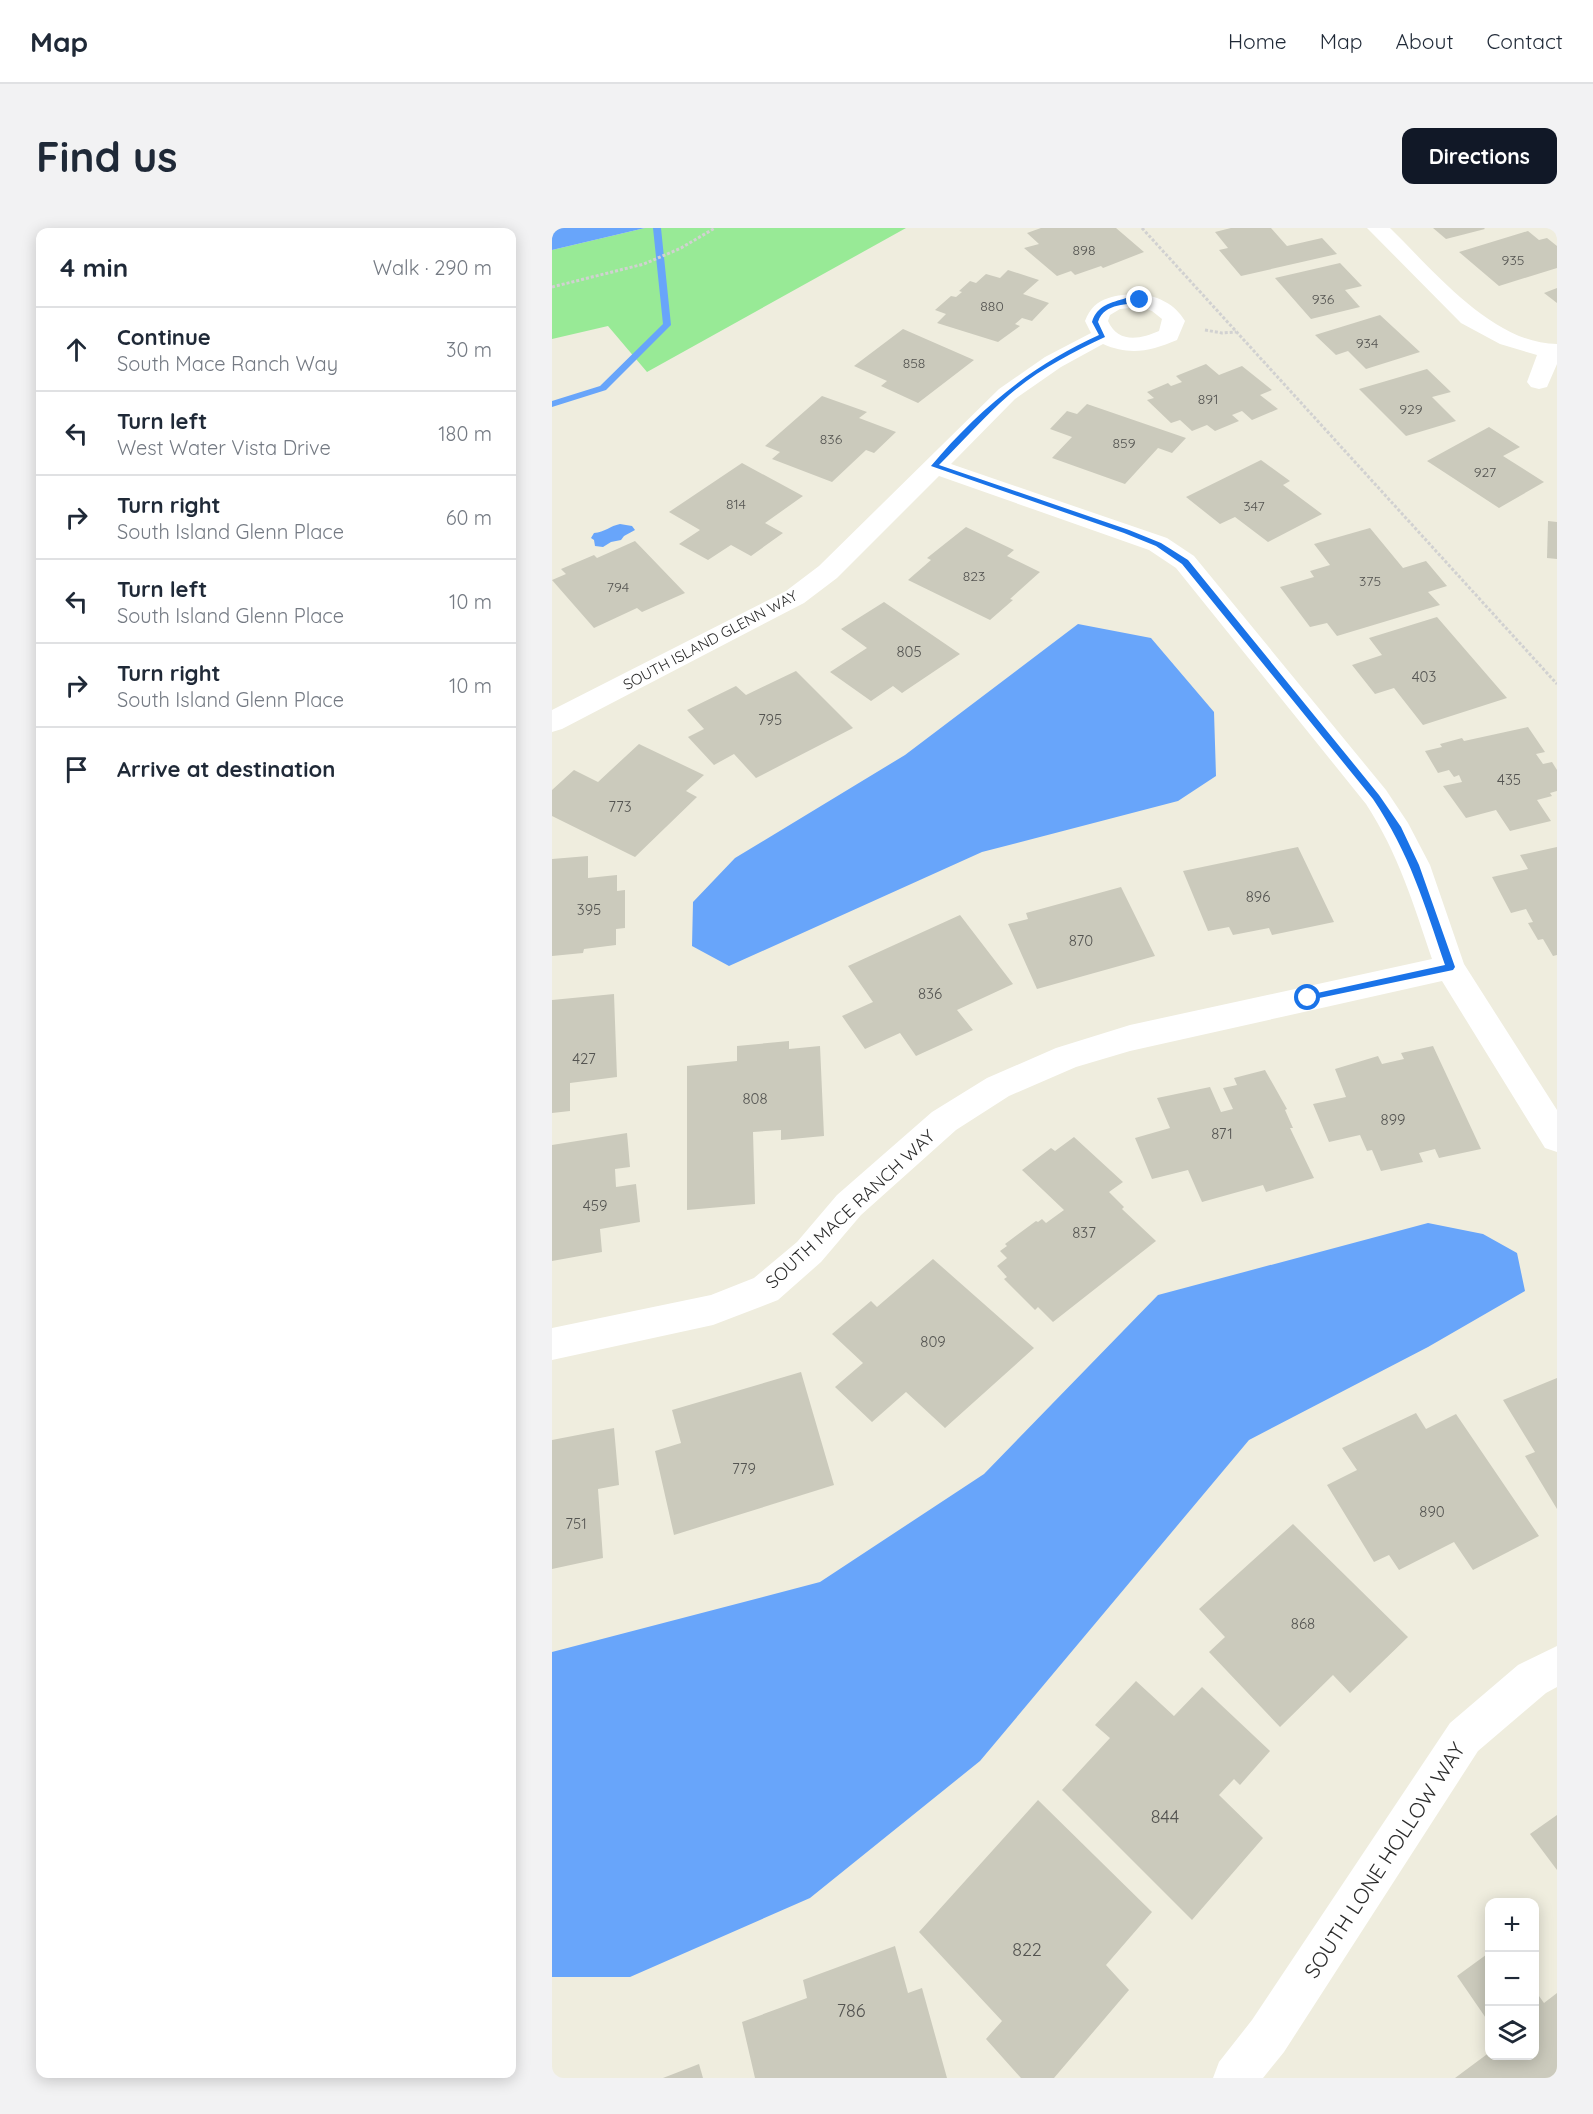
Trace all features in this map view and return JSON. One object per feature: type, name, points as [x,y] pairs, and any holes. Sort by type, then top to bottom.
[{"type":"street","points":[[1378,228],[1469,318],[1508,339],[1553,351],[1539,382]]},
{"type":"street","name":"SOUTH ISLAND GLENN WAY","points":[[552,722],[795,597],[828,572],[1006,394],[1037,370],[1071,350],[1103,336]]},
{"type":"street","points":[[934,466],[1158,544],[1185,562],[1376,797],[1398,830],[1415,865],[1450,967],[1557,1138]]},
{"type":"street","name":"SOUTH MACE RANCH WAY","points":[[552,1344],[713,1310],[766,1289],[808,1252],[849,1205],[944,1121],[998,1087],[1067,1057],[1130,1038],[1450,967]]},
{"type":"street","name":"SOUTH LONE HOLLOW WAY","points":[[1235,2078],[1268,2036],[1464,1737],[1532,1679],[1557,1665]]},
{"type":"path","points":[[552,287],[568,281],[642,265],[686,247],[715,228]]},
{"type":"path","points":[[1142,228],[1557,684]]},
{"type":"path","points":[[1205,330],[1222,333],[1237,332]]},
{"type":"green space","points":[[645,228],[906,228],[647,372],[608,326],[552,339],[552,250]]},
{"type":"water","points":[[552,228],[645,228],[552,250]]},
{"type":"water","points":[[620,524],[632,526],[635,530],[621,540],[603,547],[595,546],[591,538],[594,533]]},
{"type":"water","points":[[1078,624],[1151,638],[1214,712],[1216,776],[1178,801],[982,852],[729,966],[692,946],[693,902],[735,858],[905,755]]},
{"type":"water","points":[[1428,1223],[1483,1234],[1517,1253],[1525,1291],[1428,1347],[1249,1440],[980,1761],[810,1898],[630,1977],[552,1977],[552,1652],[820,1582],[984,1474],[1158,1295]]},
{"type":"building","points":[[1041,228],[1116,228],[1144,252],[1103,268],[1101,266],[1075,275],[1071,271],[1057,276],[1024,248],[1039,244],[1027,233]]},
{"type":"building","points":[[1231,228],[1271,228],[1287,246],[1322,238],[1337,254],[1241,276],[1219,250],[1228,248],[1215,232]]},
{"type":"building","points":[[1433,228],[1484,228],[1485,229],[1446,239]]},
{"type":"building","points":[[1528,231],[1539,240],[1547,238],[1557,246],[1557,268],[1499,286],[1459,252]]},
{"type":"building","points":[[1340,263],[1362,286],[1345,290],[1360,307],[1311,319],[1275,278]]},
{"type":"building","points":[[1008,270],[1039,280],[1023,294],[1049,303],[1032,321],[1022,318],[1015,324],[1020,326],[998,342],[937,323],[946,314],[935,310],[951,296],[956,297],[970,281],[976,283],[986,274],[1000,278]]},
{"type":"building","points":[[1557,288],[1557,303],[1544,293]]},
{"type":"building","points":[[1380,315],[1420,352],[1366,369],[1348,351],[1336,355],[1315,335]]},
{"type":"building","points":[[903,329],[974,360],[918,403],[881,386],[887,381],[854,366]]},
{"type":"building","points":[[1206,364],[1219,375],[1242,366],[1272,390],[1260,395],[1278,409],[1252,420],[1242,411],[1232,415],[1239,421],[1215,431],[1207,425],[1192,431],[1180,420],[1171,423],[1147,400],[1154,398],[1147,392],[1168,383],[1171,386],[1182,382],[1176,376]]},
{"type":"building","points":[[1427,369],[1451,392],[1432,397],[1456,421],[1406,436],[1359,389]]},
{"type":"building","points":[[822,396],[867,412],[859,418],[896,432],[874,453],[866,450],[832,482],[772,459],[780,452],[765,446]]},
{"type":"building","points":[[1087,404],[1186,438],[1172,453],[1158,448],[1125,484],[1052,458],[1072,437],[1050,429],[1067,411],[1077,414]]},
{"type":"building","points":[[1489,427],[1520,447],[1503,456],[1544,482],[1499,508],[1427,461]]},
{"type":"building","points":[[1261,460],[1290,481],[1283,485],[1322,514],[1268,542],[1235,517],[1220,524],[1186,497]]},
{"type":"building","points":[[742,463],[803,496],[765,523],[783,533],[751,556],[731,545],[708,560],[679,544],[700,530],[669,512]]},
{"type":"building","points":[[1548,521],[1557,522],[1557,559],[1547,558]]},
{"type":"building","points":[[966,527],[1014,550],[1007,556],[1040,572],[990,620],[908,580],[931,560],[927,558]]},
{"type":"building","points":[[1370,528],[1403,568],[1426,561],[1447,586],[1428,592],[1440,605],[1337,636],[1327,623],[1310,627],[1280,587],[1314,577],[1310,571],[1330,565],[1314,544]]},
{"type":"building","points":[[635,541],[685,593],[642,612],[637,608],[594,628],[552,580],[566,574],[561,569],[594,555],[597,558]]},
{"type":"building","points":[[884,602],[960,654],[902,693],[893,686],[871,701],[830,672],[867,648],[841,629]]},
{"type":"building","points":[[1437,617],[1507,698],[1423,725],[1394,688],[1375,694],[1352,665],[1382,655],[1369,638]]},
{"type":"building","points":[[796,671],[853,728],[756,778],[734,754],[714,765],[688,737],[704,729],[687,710],[736,686],[746,695]]},
{"type":"building","points":[[1528,727],[1545,752],[1536,754],[1543,764],[1552,762],[1557,770],[1557,791],[1550,793],[1552,796],[1537,800],[1551,821],[1510,831],[1496,810],[1466,818],[1443,786],[1462,782],[1459,775],[1454,777],[1449,770],[1438,773],[1425,751],[1442,747],[1440,744],[1462,738],[1464,741]]},
{"type":"building","points":[[639,744],[704,775],[686,791],[697,797],[635,857],[552,816],[552,790],[574,770],[598,782]]},
{"type":"building","points":[[1298,847],[1334,922],[1272,935],[1269,928],[1233,935],[1229,927],[1208,931],[1183,871]]},
{"type":"building","points":[[1557,847],[1557,955],[1553,956],[1543,939],[1538,940],[1528,923],[1533,922],[1526,909],[1511,913],[1492,877],[1528,869],[1520,855]]},
{"type":"building","points":[[588,856],[588,878],[617,875],[617,891],[625,890],[625,928],[616,929],[616,945],[584,949],[583,953],[552,956],[552,859]]},
{"type":"building","points":[[1121,887],[1155,956],[1037,989],[1008,924],[1028,919],[1026,913]]},
{"type":"building","points":[[960,915],[1013,984],[957,1010],[973,1030],[916,1056],[900,1033],[865,1049],[842,1016],[873,1002],[848,966]]},
{"type":"building","points":[[614,994],[617,1077],[570,1083],[570,1111],[552,1113],[552,1000]]},
{"type":"building","points":[[789,1041],[789,1049],[820,1046],[824,1136],[781,1140],[781,1130],[753,1132],[755,1204],[687,1210],[687,1066],[737,1061],[737,1046]]},
{"type":"building","points":[[1433,1046],[1481,1149],[1439,1158],[1435,1149],[1419,1153],[1423,1162],[1381,1171],[1372,1150],[1367,1151],[1360,1135],[1329,1142],[1313,1104],[1346,1097],[1335,1069],[1378,1056],[1382,1064],[1404,1059],[1401,1053]]},
{"type":"building","points":[[1265,1070],[1287,1109],[1285,1110],[1293,1128],[1290,1128],[1314,1178],[1266,1192],[1263,1185],[1202,1202],[1188,1170],[1152,1179],[1135,1138],[1170,1128],[1157,1098],[1210,1087],[1221,1112],[1233,1109],[1223,1088],[1237,1085],[1234,1078]]},
{"type":"building","points":[[627,1133],[630,1167],[615,1169],[616,1187],[636,1184],[640,1222],[600,1229],[602,1252],[552,1261],[552,1145]]},
{"type":"building","points":[[1074,1137],[1123,1182],[1109,1192],[1124,1207],[1122,1209],[1156,1241],[1053,1322],[1038,1307],[1035,1310],[1004,1279],[1007,1277],[997,1266],[1007,1258],[1000,1251],[1007,1246],[1005,1244],[1036,1221],[1042,1219],[1046,1223],[1064,1210],[1022,1170],[1051,1148],[1055,1151]]},
{"type":"building","points":[[933,1259],[1034,1348],[945,1428],[906,1392],[872,1422],[835,1387],[863,1363],[832,1334],[871,1301],[877,1307]]},
{"type":"building","points":[[801,1372],[834,1485],[674,1535],[655,1451],[681,1443],[672,1410]]},
{"type":"building","points":[[1557,1378],[1557,1509],[1525,1456],[1535,1452],[1503,1400]]},
{"type":"building","points":[[1416,1413],[1426,1429],[1456,1414],[1539,1536],[1473,1570],[1454,1542],[1399,1570],[1389,1555],[1374,1562],[1327,1485],[1357,1470],[1342,1448]]},
{"type":"building","points":[[614,1428],[619,1485],[598,1489],[603,1558],[552,1569],[552,1440]]},
{"type":"building","points":[[1293,1524],[1408,1637],[1350,1693],[1333,1675],[1280,1727],[1209,1652],[1225,1637],[1199,1609]]},
{"type":"building","points":[[1136,1681],[1174,1716],[1202,1687],[1270,1751],[1240,1785],[1234,1779],[1219,1795],[1263,1838],[1192,1920],[1062,1790],[1110,1738],[1095,1725]]},
{"type":"building","points":[[1038,1800],[1152,1912],[1106,1965],[1129,1990],[1054,2078],[1021,2078],[986,2039],[1002,2021],[919,1932]]},
{"type":"building","points":[[1557,1815],[1557,1870],[1530,1834]]},
{"type":"building","points":[[895,1946],[908,1993],[922,1988],[947,2078],[755,2078],[742,2022],[807,1998],[803,1980]]},
{"type":"building","points":[[1485,1956],[1485,2017],[1457,1976]]},
{"type":"building","points":[[1557,1993],[1557,2078],[1455,2078],[1485,2056],[1485,2060],[1539,2060],[1539,1996],[1544,2003]]},
{"type":"building","points":[[699,2064],[703,2078],[663,2078]]},
{"type":"waterway","points":[[552,404],[603,388],[667,325],[657,228]]},
{"type":"route","points":[[1140,300],[1126,300],[1104,308],[1097,314],[1095,322],[1103,336],[1071,350],[1037,370],[1006,394],[934,466],[1158,544],[1185,562],[1376,797],[1398,830],[1415,865],[1450,967],[1308,998]]}]
